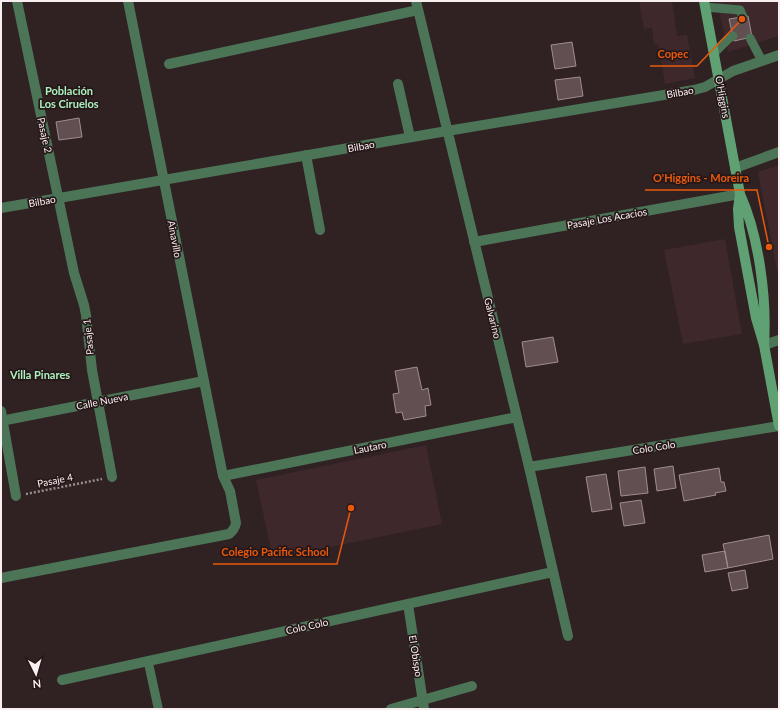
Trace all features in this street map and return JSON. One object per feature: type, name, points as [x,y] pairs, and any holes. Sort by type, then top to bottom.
[{"type":"main road","name":"O'Higgins","points":[[705,4],[740,194],[738,209],[739,227],[754,313],[764,345],[779,426]]},
{"type":"street","name":"Pasaje 2","points":[[17,1],[58,198]]},
{"type":"street","name":"Ainavillo","points":[[1,578],[229,534],[234,529],[236,522],[230,491],[223,476],[128,1]]},
{"type":"street","points":[[169,64],[417,5]]},
{"type":"street","name":"Galvarino","points":[[417,5],[517,417],[568,636]]},
{"type":"street","name":"Bilbao","points":[[1,206],[58,198],[410,137],[694,90],[704,87],[733,71],[779,55]]},
{"type":"street","points":[[398,84],[410,137]]},
{"type":"street","points":[[735,168],[779,152]]},
{"type":"street","points":[[306,155],[320,230]]},
{"type":"street","name":"Pasaje Los Acacios","points":[[474,242],[740,194]]},
{"type":"street","name":"Pasaje 1","points":[[58,198],[74,273],[86,315],[92,370],[112,477]]},
{"type":"street","points":[[764,345],[779,340]]},
{"type":"street","name":"Calle Nueva","points":[[2,417],[98,402],[204,382]]},
{"type":"street","points":[[2,417],[16,496]]},
{"type":"street","name":"Lautaro","points":[[223,476],[517,417]]},
{"type":"street","name":"Colo Colo","points":[[528,467],[779,426]]},
{"type":"street","name":"Colo Colo","points":[[62,680],[553,572]]},
{"type":"street","name":"El Obispo","points":[[408,604],[423,705]]},
{"type":"street","points":[[391,709],[423,705],[472,686]]},
{"type":"lane","points":[[705,4],[740,10],[743,17]]},
{"type":"lane","points":[[714,53],[733,36]]},
{"type":"lane","points":[[750,38],[762,61]]},
{"type":"lane","points":[[148,661],[158,707]]},
{"type":"path","name":"Pasaje 4","points":[[16,496],[112,477]]},
{"type":"shaded area","points":[[639,1],[672,1],[677,36],[687,35],[695,78],[665,84],[658,44],[654,44],[652,28],[644,29]]},
{"type":"shaded area","points":[[717,1],[779,1],[779,36],[728,52]]},
{"type":"shaded area","points":[[779,165],[779,281],[758,172]]},
{"type":"shaded area","points":[[725,239],[742,334],[683,344],[664,250]]},
{"type":"shaded area","points":[[426,445],[442,524],[273,559],[256,480]]},
{"type":"building","points":[[748,16],[752,37],[734,41],[729,19]]},
{"type":"building","points":[[572,42],[576,66],[555,69],[551,45]]},
{"type":"building","points":[[580,77],[583,96],[558,100],[555,80]]},
{"type":"building","points":[[79,118],[82,137],[59,140],[56,122]]},
{"type":"building","points":[[553,337],[558,362],[526,367],[522,342]]},
{"type":"building","points":[[417,367],[422,390],[428,388],[431,405],[425,406],[426,416],[404,420],[402,412],[396,413],[393,394],[399,393],[395,371]]},
{"type":"building","points":[[673,466],[676,488],[657,491],[654,469]]},
{"type":"building","points":[[645,467],[648,493],[621,496],[618,471]]},
{"type":"building","points":[[719,468],[721,482],[724,482],[726,491],[715,493],[716,495],[684,501],[679,475]]},
{"type":"building","points":[[606,474],[612,509],[592,512],[586,477]]},
{"type":"building","points":[[641,500],[645,523],[624,526],[620,503]]},
{"type":"building","points":[[769,535],[773,559],[728,568],[723,544]]},
{"type":"building","points":[[725,551],[728,568],[705,572],[702,555]]},
{"type":"building","points":[[745,570],[748,588],[732,591],[728,573]]},
{"type":"place","name":"Copec","points":[[742,19]]},
{"type":"place","name":"O'Higgins - Moreira","points":[[769,247]]},
{"type":"place","name":"Colegio Pacific School","points":[[351,508]]},
{"type":"district","name":"Población Los Ciruelos","points":[[69,96]]},
{"type":"district","name":"Villa Pinares","points":[[40,374]]}]
